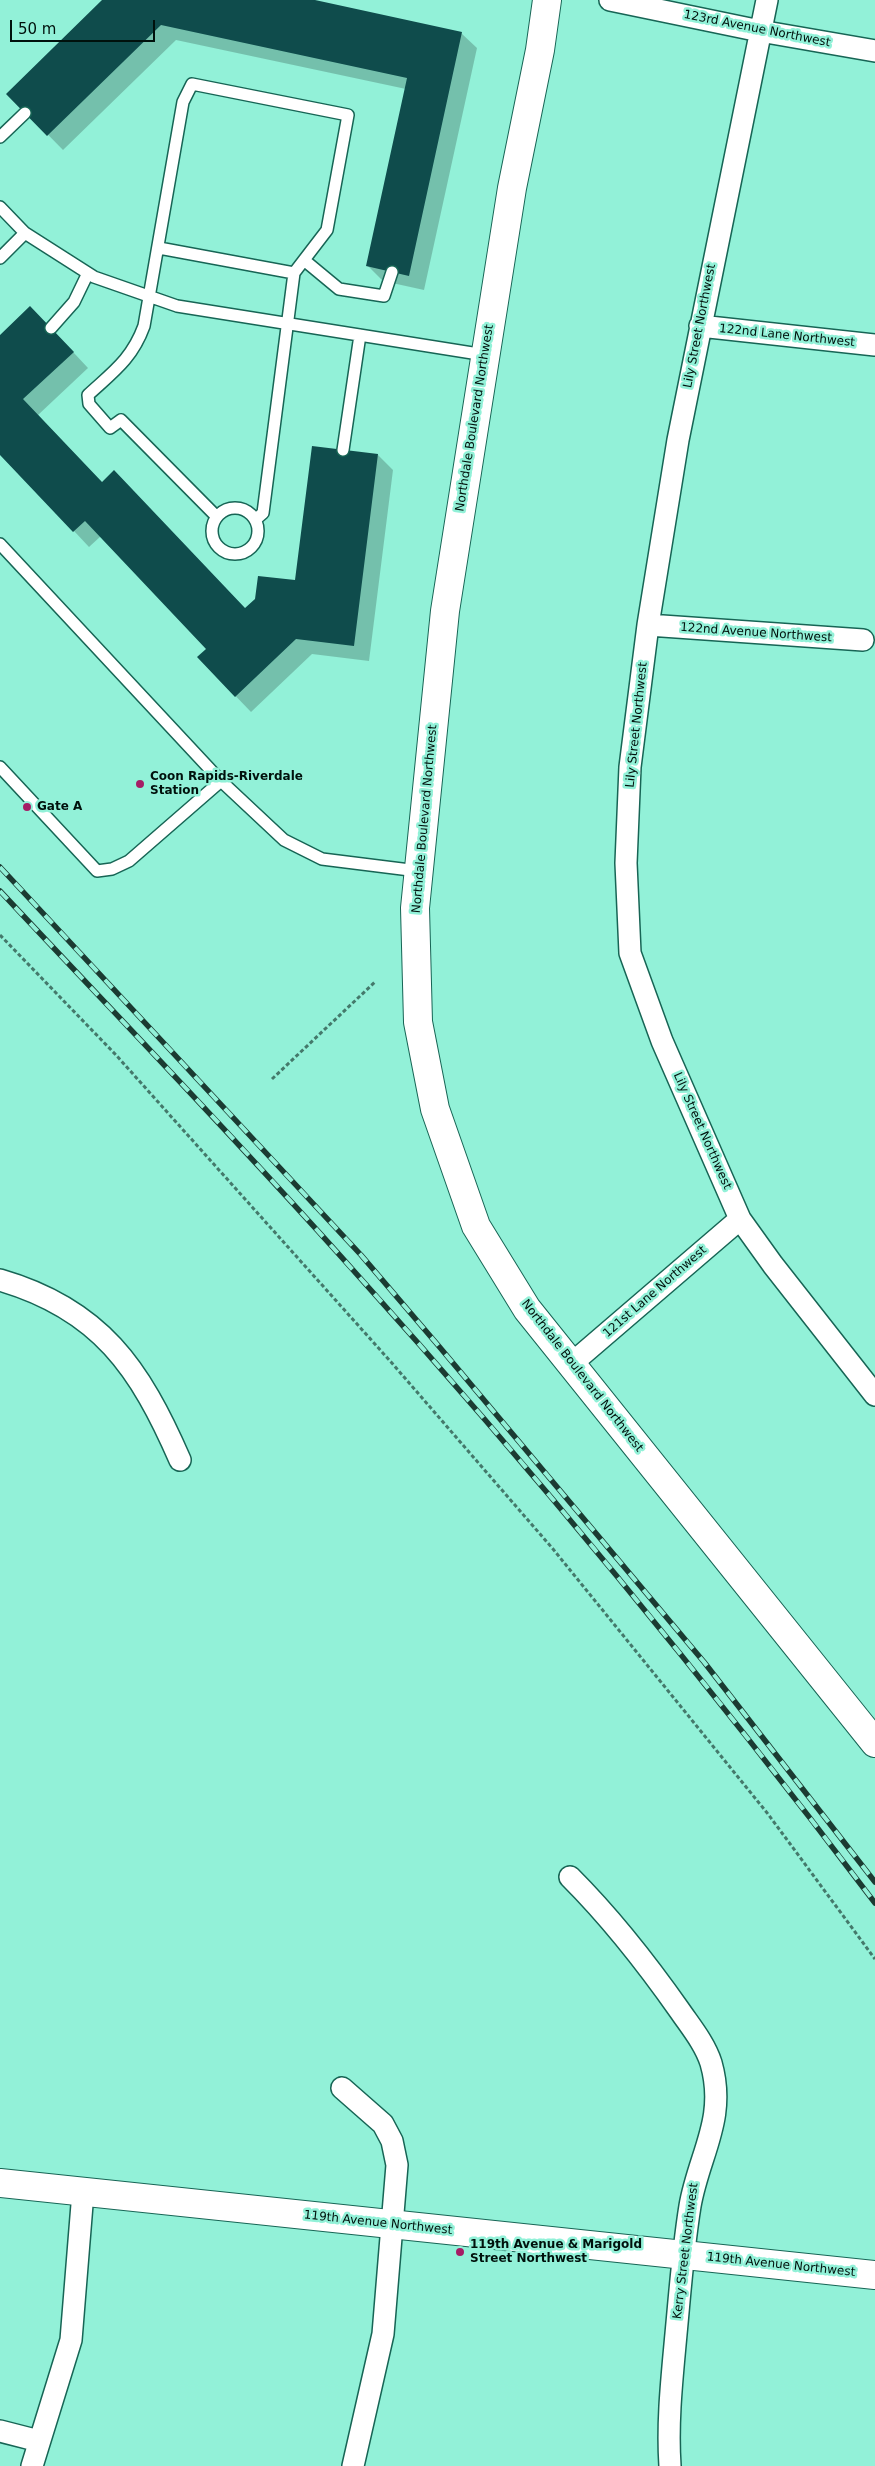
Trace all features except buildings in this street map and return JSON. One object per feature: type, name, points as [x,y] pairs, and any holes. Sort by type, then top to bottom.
[{"type":"street","name":"Northdale Boulevard Northwest","points":[[547,0],[540,50],[512,188],[445,611],[415,908],[418,1022],[436,1110],[476,1226],[527,1309],[570,1365],[875,1742]]},
{"type":"street","name":"123rd Avenue Northwest","points":[[610,0],[760,31],[875,51]]},
{"type":"street","name":"Lily Street Northwest","points":[[767,0],[678,440],[648,625],[630,767],[626,863],[630,953],[662,1041],[740,1219],[773,1265],[875,1395]]},
{"type":"street","name":"122nd Lane Northwest","points":[[700,326],[875,346]]},
{"type":"street","name":"122nd Avenue Northwest","points":[[648,625],[864,640]]},
{"type":"street","name":"121st Lane Northwest","points":[[570,1365],[740,1219]]},
{"type":"street","points":[[0,1280],[25,1287],[58,1302],[88,1322],[112,1345],[131,1367],[150,1395],[180,1460]]},
{"type":"street","name":"Kerry Street Northwest","points":[[570,1877],[602,1909],[663,1987],[699,2038],[711,2062],[715,2082],[715,2122],[697,2172],[683,2255],[667,2430],[670,2466]]},
{"type":"street","points":[[342,2088],[383,2124],[392,2141],[397,2165],[383,2334],[353,2466]]},
{"type":"street","name":"119th Avenue Northwest","points":[[0,2183],[875,2276]]},
{"type":"street","points":[[32,2466],[71,2340],[83,2192]]},
{"type":"street","points":[[0,2432],[39,2442]]},
{"type":"lane","points":[[217,517],[121,420],[110,428],[89,404],[88,395],[131,354],[137,345],[150,297],[183,102],[192,84],[348,115],[327,230],[294,274],[263,513],[255,520]]},
{"type":"lane","points":[[0,137],[25,113]]},
{"type":"lane","points":[[0,206],[25,233],[88,273],[177,306],[485,355]]},
{"type":"lane","points":[[0,258],[25,233]]},
{"type":"lane","points":[[159,248],[294,274]]},
{"type":"lane","points":[[304,260],[339,289],[384,296],[392,272]]},
{"type":"lane","points":[[51,328],[74,302],[88,273]]},
{"type":"lane","points":[[343,450],[360,335]]},
{"type":"lane","points":[[237,508],[250,514],[255,520],[258,534],[251,547],[244,552],[230,553],[217,545],[212,531],[217,517],[229,509],[237,508]]},
{"type":"lane","points":[[0,544],[221,781],[284,840],[322,859],[418,871]]},
{"type":"lane","points":[[0,767],[97,871],[112,869],[129,861],[221,781]]},
{"type":"path","points":[[0,935],[123,1063],[391,1362],[553,1549],[768,1814],[875,1959]]},
{"type":"path","points":[[272,1079],[376,981]]},
{"type":"railway","points":[[0,867],[361,1255],[704,1662],[875,1882]]},
{"type":"railway","points":[[0,891],[266,1174],[489,1424],[686,1660],[875,1903]]},
{"type":"place","name":"Coon Rapids-Riverdale Station","points":[[140,784]]},
{"type":"place","name":"Gate A","points":[[27,807]]},
{"type":"place","name":"119th Avenue & Marigold Street Northwest","points":[[460,2252]]}]
